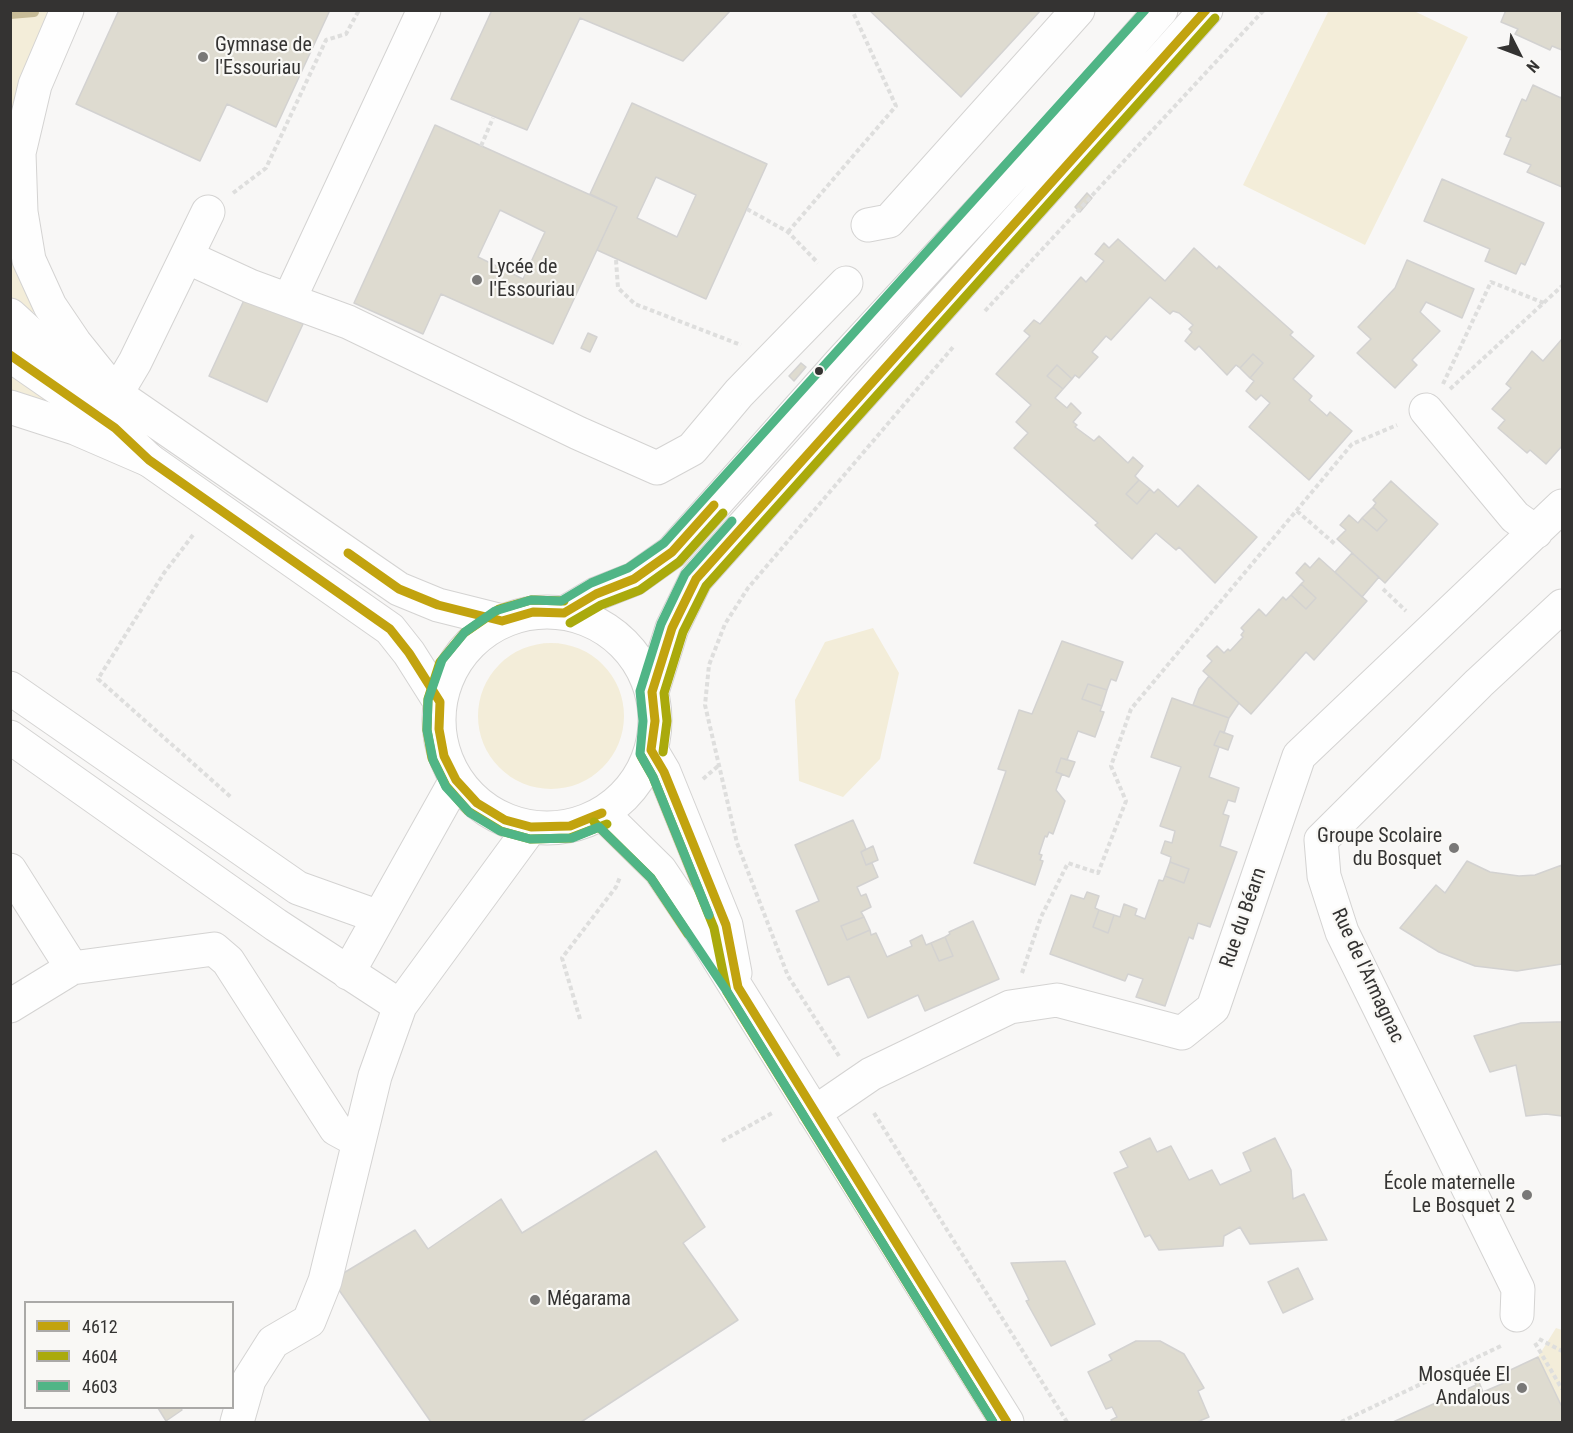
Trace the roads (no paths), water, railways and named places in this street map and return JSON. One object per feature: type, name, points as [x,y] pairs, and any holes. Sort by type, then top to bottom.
[{"type":"street","points":[[67,10],[35,85],[19,153],[21,212],[29,260],[50,306],[75,343],[116,394]]},
{"type":"street","points":[[289,300],[424,10]]},
{"type":"street","points":[[868,225],[889,221],[1078,10]]},
{"type":"street","points":[[564,613],[596,594],[634,579],[672,552],[856,345],[1059,126],[1161,10]]},
{"type":"street","points":[[652,692],[672,628],[696,579],[1206,10]]},
{"type":"street","points":[[116,394],[208,212]]},
{"type":"street","points":[[187,257],[250,286],[348,322],[578,433],[657,468],[692,449],[739,393],[846,283]]},
{"type":"street","points":[[10,315],[66,366],[116,394],[399,589],[438,605],[502,621]]},
{"type":"street","points":[[10,355],[115,428],[149,460],[390,629],[410,653],[440,702]]},
{"type":"street","points":[[1430,406],[1515,517],[1536,532]]},
{"type":"street","points":[[10,407],[75,428],[149,460]]},
{"type":"street","name":"Rue du Béarn","points":[[809,1104],[857,1085],[871,1074],[1010,1007],[1057,1000],[1182,1034],[1213,1008],[1299,756],[1563,506]]},
{"type":"street","name":"Rue de l'Armagnac","points":[[1523,1324],[1518,1289],[1342,932],[1324,876],[1321,840],[1479,683],[1563,606]]},
{"type":"street","points":[[533,612],[564,613],[594,622],[620,639],[640,663],[652,692],[655,721],[651,750],[640,775],[624,797],[602,813],[570,826],[531,827],[505,820],[477,803],[456,780],[444,756],[440,702],[451,668],[473,640],[502,621],[533,612]]},
{"type":"street","points":[[10,688],[298,888],[379,917]]},
{"type":"street","points":[[10,737],[276,926],[400,1006]]},
{"type":"street","points":[[651,750],[664,772],[726,925],[738,987]]},
{"type":"street","points":[[348,973],[456,780]]},
{"type":"street","points":[[602,813],[660,870],[738,987],[1007,1422]]},
{"type":"street","points":[[237,1422],[249,1380],[273,1342],[309,1321],[325,1281],[375,1076],[400,1006],[531,827]]},
{"type":"street","points":[[10,870],[72,968]]},
{"type":"street","points":[[10,1006],[72,968],[214,949],[228,962],[336,1129],[358,1141]]},
{"type":"waterway","points":[[10,14],[34,12]]},
{"type":"place","name":"Gymnase de l'Essouriau","points":[[203,57]]},
{"type":"place","name":"Lycée de l'Essouriau","points":[[477,280]]},
{"type":"place","name":"Groupe Scolaire du Bosquet","points":[[1454,848]]},
{"type":"place","name":"École maternelle Le Bosquet 2","points":[[1527,1195]]},
{"type":"place","name":"Mégarama","points":[[535,1300]]},
{"type":"place","name":"Mosquée El Andalous","points":[[1522,1388]]}]
